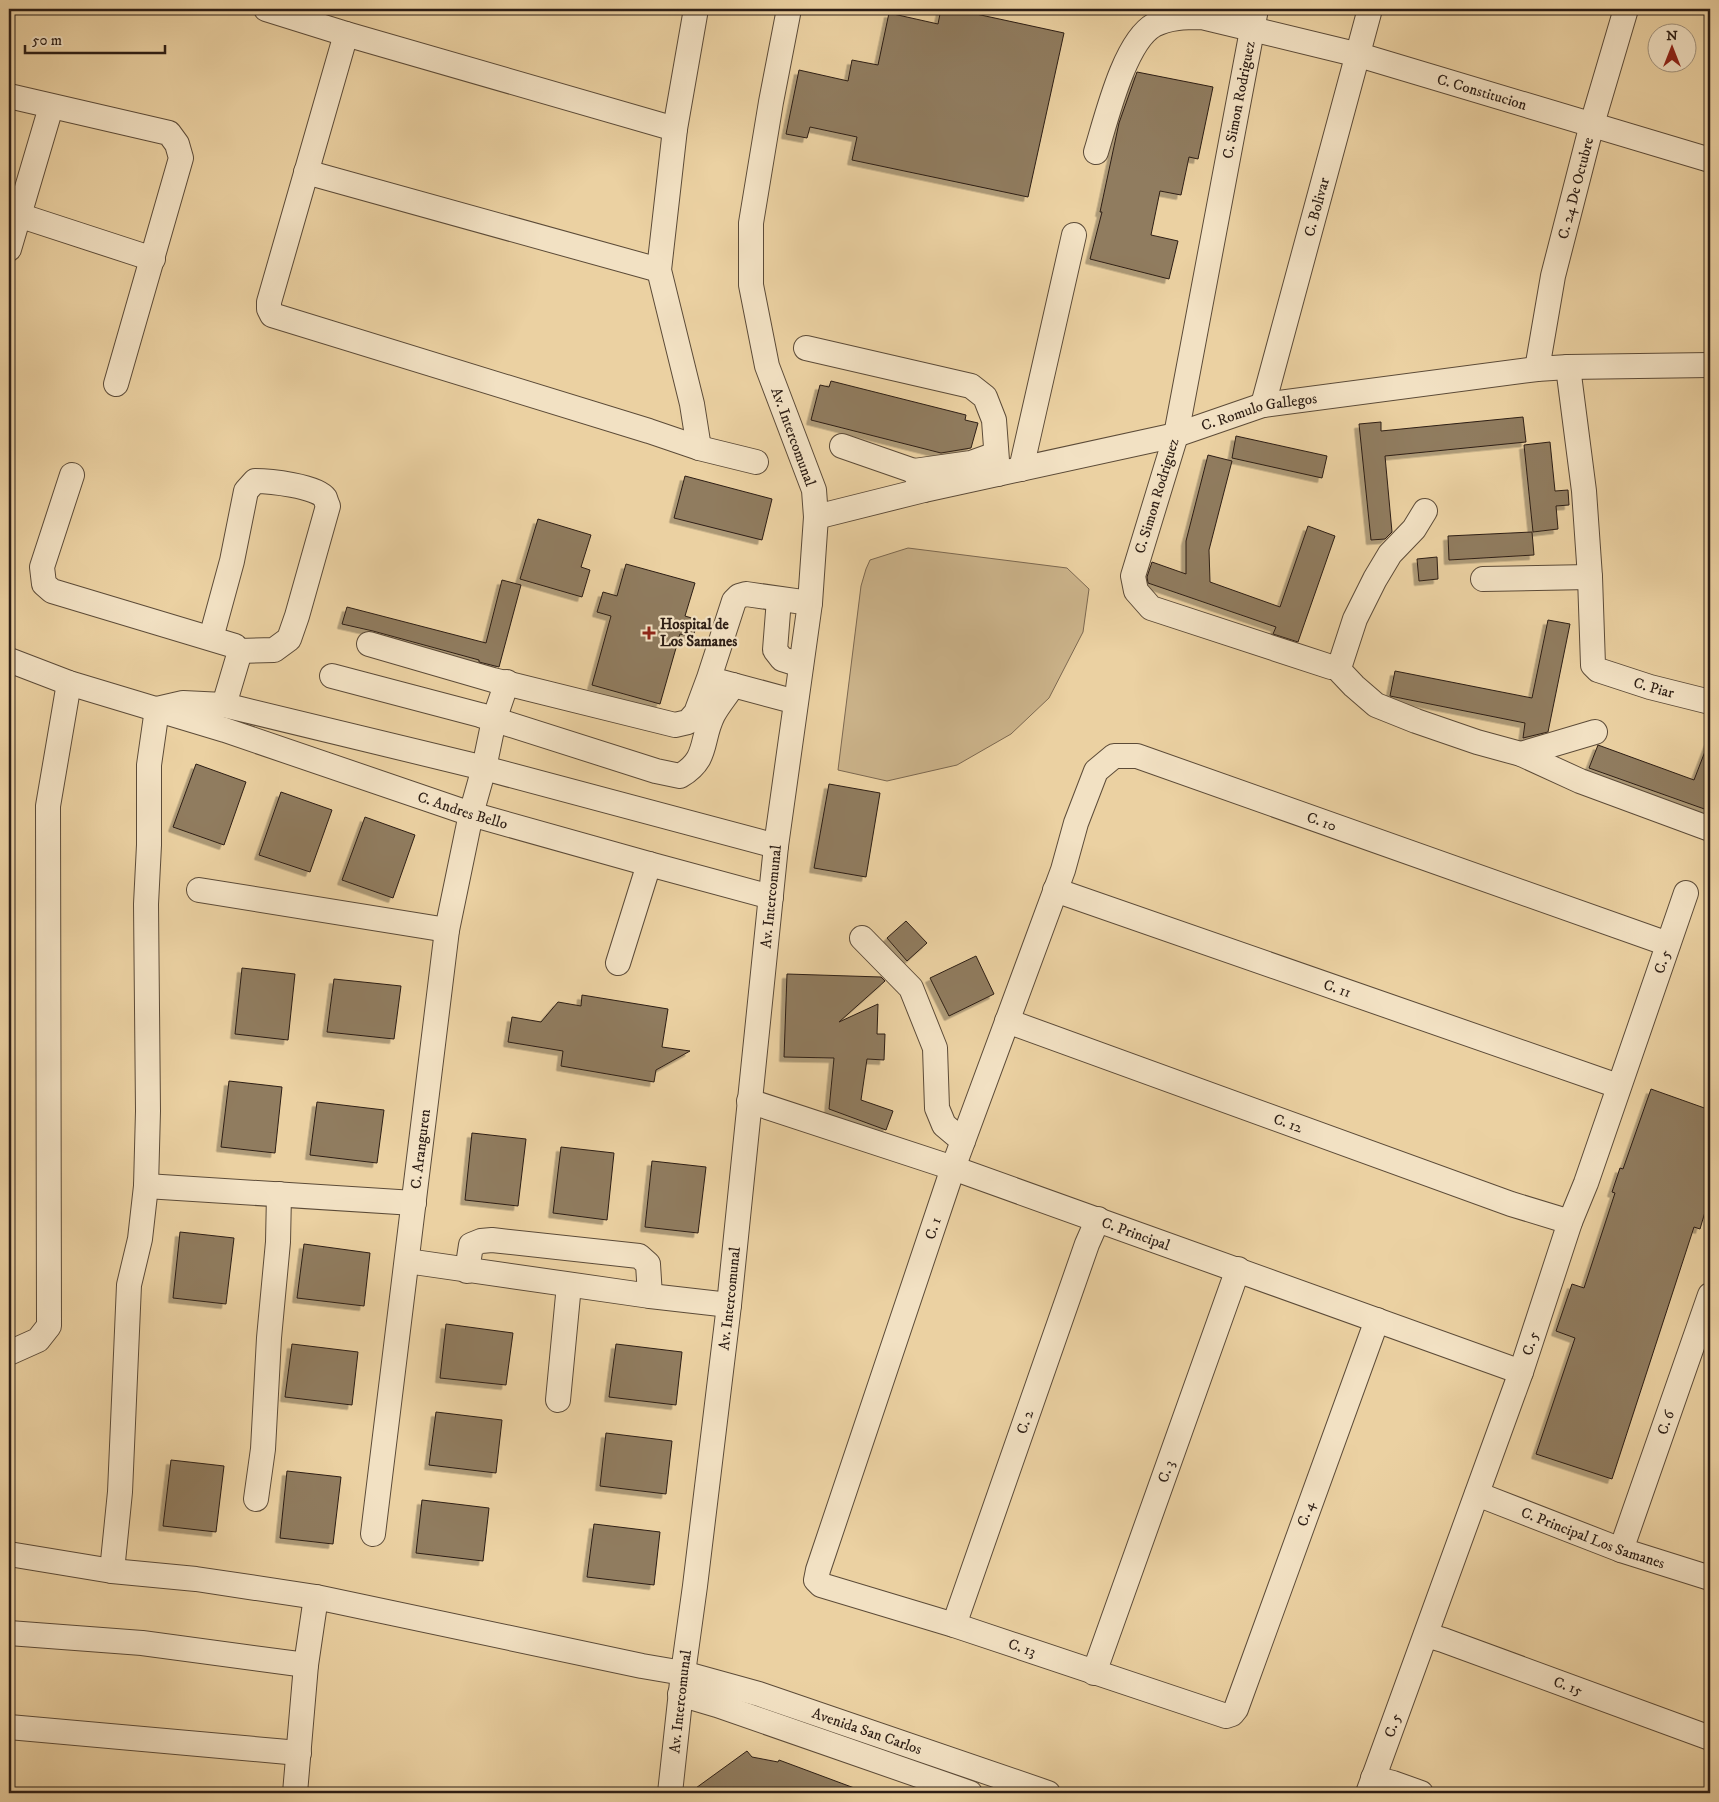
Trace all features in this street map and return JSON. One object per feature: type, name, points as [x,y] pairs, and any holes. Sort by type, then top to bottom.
[{"type":"street","points":[[266,9],[675,129]]},
{"type":"street","points":[[696,9],[675,129],[659,270],[692,404],[699,448]]},
{"type":"street","name":"Av. Intercomunal","points":[[670,1793],[729,1305],[776,846],[810,603],[816,517],[814,490],[767,366],[751,285],[752,222],[770,102],[789,9]]},
{"type":"street","name":"C. Bolivar","points":[[1263,405],[1370,9]]},
{"type":"street","name":"C. 24 De Octubre","points":[[1537,369],[1553,276],[1592,124],[1626,9]]},
{"type":"street","name":"C. Constitucion","points":[[1096,152],[1126,62],[1136,43],[1153,26],[1177,17],[1202,16],[1255,18],[1359,55],[1710,160]]},
{"type":"street","name":"C. Simon Rodriguez","points":[[1255,18],[1176,435],[1133,576],[1136,591],[1151,608],[1331,667],[1336,667]]},
{"type":"street","points":[[346,34],[269,302],[269,309],[272,315],[699,448],[756,462]]},
{"type":"street","points":[[9,96],[168,134],[177,144],[181,158],[116,384]]},
{"type":"street","points":[[9,249],[14,213],[51,107]]},
{"type":"street","points":[[306,172],[659,270]]},
{"type":"street","points":[[14,213],[153,258]]},
{"type":"street","points":[[1021,468],[1074,235]]},
{"type":"street","points":[[806,348],[971,386],[985,397],[994,420],[997,464]]},
{"type":"street","name":"C. Romulo Gallegos","points":[[816,517],[919,480],[997,464],[1021,468],[1176,435],[1263,405],[1537,369],[1710,365]]},
{"type":"street","points":[[1483,579],[1590,576],[1584,491],[1568,367]]},
{"type":"street","points":[[842,446],[919,480]]},
{"type":"street","points":[[72,475],[42,567],[44,584],[52,591],[235,646],[238,651],[238,658],[224,705]]},
{"type":"street","points":[[211,638],[232,561],[246,491],[254,481],[274,481],[316,492],[325,498],[328,506],[289,640],[274,650],[238,651]]},
{"type":"street","points":[[1425,511],[1414,529],[1390,554],[1375,579],[1355,619],[1340,665],[1336,667],[1376,705],[1477,742],[1521,754],[1580,781],[1710,829]]},
{"type":"street","name":"C. Piar","points":[[1590,576],[1593,665],[1598,670],[1650,687],[1710,702]]},
{"type":"street","points":[[369,644],[493,680],[675,725],[682,724],[692,718],[709,678],[734,601],[739,596],[746,594],[810,603]]},
{"type":"street","points":[[780,598],[776,650],[782,659],[801,665]]},
{"type":"street","name":"C. Andres Bello","points":[[9,660],[69,683],[225,730],[471,814],[771,897]]},
{"type":"street","points":[[332,676],[494,720],[656,771],[680,776],[689,771],[699,760],[713,716],[733,685]]},
{"type":"street","points":[[709,678],[785,699],[796,700]]},
{"type":"street","name":"C. Aranguren","points":[[374,1534],[447,930],[471,814],[484,768],[494,720],[507,682]]},
{"type":"street","points":[[9,1353],[38,1340],[49,1326],[48,806],[69,683]]},
{"type":"street","name":"C. Andres Bello","points":[[157,709],[183,703],[224,705],[484,768],[776,846]]},
{"type":"street","points":[[112,1571],[120,1492],[128,1285],[142,1230],[146,1186],[148,1111],[146,904],[148,764],[157,709]]},
{"type":"street","points":[[1521,754],[1595,732]]},
{"type":"street","name":"C. 10","points":[[1055,890],[1076,824],[1096,771],[1114,756],[1138,756],[1668,944]]},
{"type":"street","points":[[618,963],[648,864]]},
{"type":"street","points":[[199,890],[447,930]]},
{"type":"street","name":"C. 1","points":[[818,1570],[953,1168],[1055,890]]},
{"type":"street","name":"C. 11","points":[[1055,890],[1618,1086]]},
{"type":"street","name":"C. 5","points":[[1371,1786],[1521,1372],[1570,1222],[1586,1183],[1686,893]]},
{"type":"street","points":[[862,938],[911,988],[935,1048],[937,1108],[944,1125],[963,1140]]},
{"type":"street","name":"C. 12","points":[[1006,1021],[1512,1204],[1570,1222]]},
{"type":"street","name":"C. Principal","points":[[749,1101],[953,1168],[1521,1372]]},
{"type":"street","points":[[146,1186],[414,1203]]},
{"type":"street","points":[[256,1499],[263,1449],[269,1338],[278,1242],[279,1194]]},
{"type":"street","name":"C. 2","points":[[954,1625],[1087,1244],[1098,1219]]},
{"type":"street","points":[[467,1270],[471,1245],[481,1241],[492,1240],[639,1256],[648,1264],[650,1296]]},
{"type":"street","points":[[407,1261],[569,1285],[729,1305]]},
{"type":"street","name":"C. 3","points":[[1094,1673],[1238,1269]]},
{"type":"street","points":[[558,1400],[569,1285]]},
{"type":"street","name":"C. 6","points":[[1621,1550],[1710,1295]]},
{"type":"street","name":"C. 4","points":[[1236,1709],[1378,1320]]},
{"type":"street","name":"C. Principal Los Samanes","points":[[1477,1494],[1621,1550],[1710,1578]]},
{"type":"street","points":[[9,1554],[112,1571],[196,1579],[316,1597],[642,1666],[682,1684]]},
{"type":"street","name":"C. 13","points":[[818,1570],[816,1580],[821,1585],[954,1625],[1226,1716],[1232,1714],[1236,1709]]},
{"type":"street","points":[[295,1793],[306,1666],[316,1597]]},
{"type":"street","points":[[9,1633],[142,1643],[306,1666]]},
{"type":"street","name":"C. 15","points":[[1426,1635],[1710,1738]]},
{"type":"street","name":"Avenida San Carlos","points":[[682,1684],[717,1705],[970,1793]]},
{"type":"street","name":"Avenida San Carlos","points":[[682,1684],[758,1694],[1048,1793]]},
{"type":"street","points":[[9,1727],[299,1753]]},
{"type":"street","points":[[1371,1786],[1394,1783],[1421,1793]]},
{"type":"shaded area","points":[[908,548],[1067,568],[1089,589],[1083,632],[1049,698],[1011,734],[957,765],[887,781],[838,770],[861,586],[866,569],[870,560]]},
{"type":"building","points":[[941,9],[953,9],[1064,33],[1028,197],[852,160],[857,137],[810,127],[807,138],[786,134],[799,70],[848,81],[852,60],[878,65],[889,13],[938,24]]},
{"type":"building","points":[[1137,72],[1213,87],[1198,159],[1189,157],[1181,195],[1160,191],[1151,235],[1178,241],[1169,279],[1090,259],[1102,212],[1100,212],[1119,123]]},
{"type":"building","points":[[831,381],[966,415],[965,420],[978,423],[971,448],[941,453],[811,420],[820,385],[829,387]]},
{"type":"building","points":[[1523,417],[1526,442],[1385,456],[1392,532],[1385,539],[1371,540],[1359,424],[1381,422],[1381,431]]},
{"type":"building","points":[[1236,436],[1327,456],[1322,478],[1232,458]]},
{"type":"building","points":[[1550,442],[1555,491],[1568,490],[1569,505],[1556,506],[1558,529],[1533,532],[1524,445]]},
{"type":"building","points":[[1208,455],[1232,461],[1209,550],[1210,582],[1280,607],[1308,526],[1335,536],[1298,642],[1273,634],[1276,627],[1148,583],[1147,577],[1152,562],[1186,574],[1186,541]]},
{"type":"building","points":[[685,476],[772,499],[762,540],[674,518]]},
{"type":"building","points":[[538,519],[591,535],[581,567],[590,570],[582,597],[520,579]]},
{"type":"building","points":[[1532,532],[1534,555],[1449,560],[1448,536]]},
{"type":"building","points":[[1437,557],[1438,579],[1419,581],[1417,559]]},
{"type":"building","points":[[626,564],[695,583],[685,616],[698,620],[693,637],[680,634],[660,704],[592,685],[611,616],[597,612],[603,592],[617,596]]},
{"type":"building","points":[[502,580],[521,585],[499,667],[342,624],[347,607],[486,643]]},
{"type":"building","points":[[1548,620],[1570,624],[1548,732],[1523,738],[1525,723],[1390,696],[1395,671],[1532,698]]},
{"type":"building","points":[[1709,741],[1710,811],[1589,768],[1598,745],[1694,780]]},
{"type":"building","points":[[196,764],[246,782],[224,845],[173,827]]},
{"type":"building","points":[[829,784],[880,793],[866,877],[814,868]]},
{"type":"building","points":[[281,792],[332,810],[310,872],[259,855]]},
{"type":"building","points":[[365,817],[415,835],[393,898],[342,880]]},
{"type":"building","points":[[906,921],[927,943],[907,961],[887,938]]},
{"type":"building","points":[[976,956],[994,994],[949,1016],[930,978]]},
{"type":"building","points":[[242,968],[295,974],[288,1040],[235,1034]]},
{"type":"building","points":[[787,974],[881,977],[885,981],[839,1022],[878,1004],[877,1034],[885,1034],[884,1060],[867,1059],[861,1100],[893,1111],[886,1130],[829,1109],[834,1058],[784,1057]]},
{"type":"building","points":[[334,979],[401,986],[394,1039],[327,1032]]},
{"type":"building","points":[[582,995],[668,1009],[662,1047],[690,1051],[656,1070],[654,1082],[561,1066],[563,1051],[508,1042],[512,1017],[541,1022],[558,1002],[581,1006]]},
{"type":"building","points":[[229,1081],[282,1087],[275,1153],[221,1147]]},
{"type":"building","points":[[1651,1089],[1710,1110],[1710,1214],[1705,1212],[1700,1229],[1694,1227],[1612,1479],[1536,1454],[1575,1338],[1556,1331],[1572,1284],[1584,1288],[1615,1193],[1612,1192],[1620,1168],[1623,1169]]},
{"type":"building","points":[[317,1102],[384,1110],[377,1163],[310,1155]]},
{"type":"building","points":[[472,1133],[526,1139],[518,1206],[465,1200]]},
{"type":"building","points":[[561,1147],[614,1153],[607,1220],[553,1213]]},
{"type":"building","points":[[652,1161],[706,1167],[698,1233],[645,1227]]},
{"type":"building","points":[[180,1232],[234,1238],[226,1304],[173,1298]]},
{"type":"building","points":[[304,1244],[370,1253],[364,1306],[297,1298]]},
{"type":"building","points":[[446,1324],[513,1333],[506,1385],[440,1378]]},
{"type":"building","points":[[292,1344],[358,1352],[352,1405],[285,1397]]},
{"type":"building","points":[[616,1344],[682,1352],[676,1405],[609,1397]]},
{"type":"building","points":[[436,1412],[502,1420],[496,1473],[429,1465]]},
{"type":"building","points":[[606,1433],[672,1441],[666,1494],[600,1486]]},
{"type":"building","points":[[171,1460],[224,1466],[216,1532],[163,1526]]},
{"type":"building","points":[[287,1471],[341,1477],[333,1544],[280,1538]]},
{"type":"building","points":[[422,1500],[489,1508],[483,1561],[416,1553]]},
{"type":"building","points":[[594,1524],[660,1532],[654,1585],[587,1577]]},
{"type":"building","points":[[747,1751],[752,1757],[778,1762],[779,1760],[865,1793],[689,1793]]},
{"type":"place","name":"Hospital de Los Samanes","points":[[649,633]]}]
